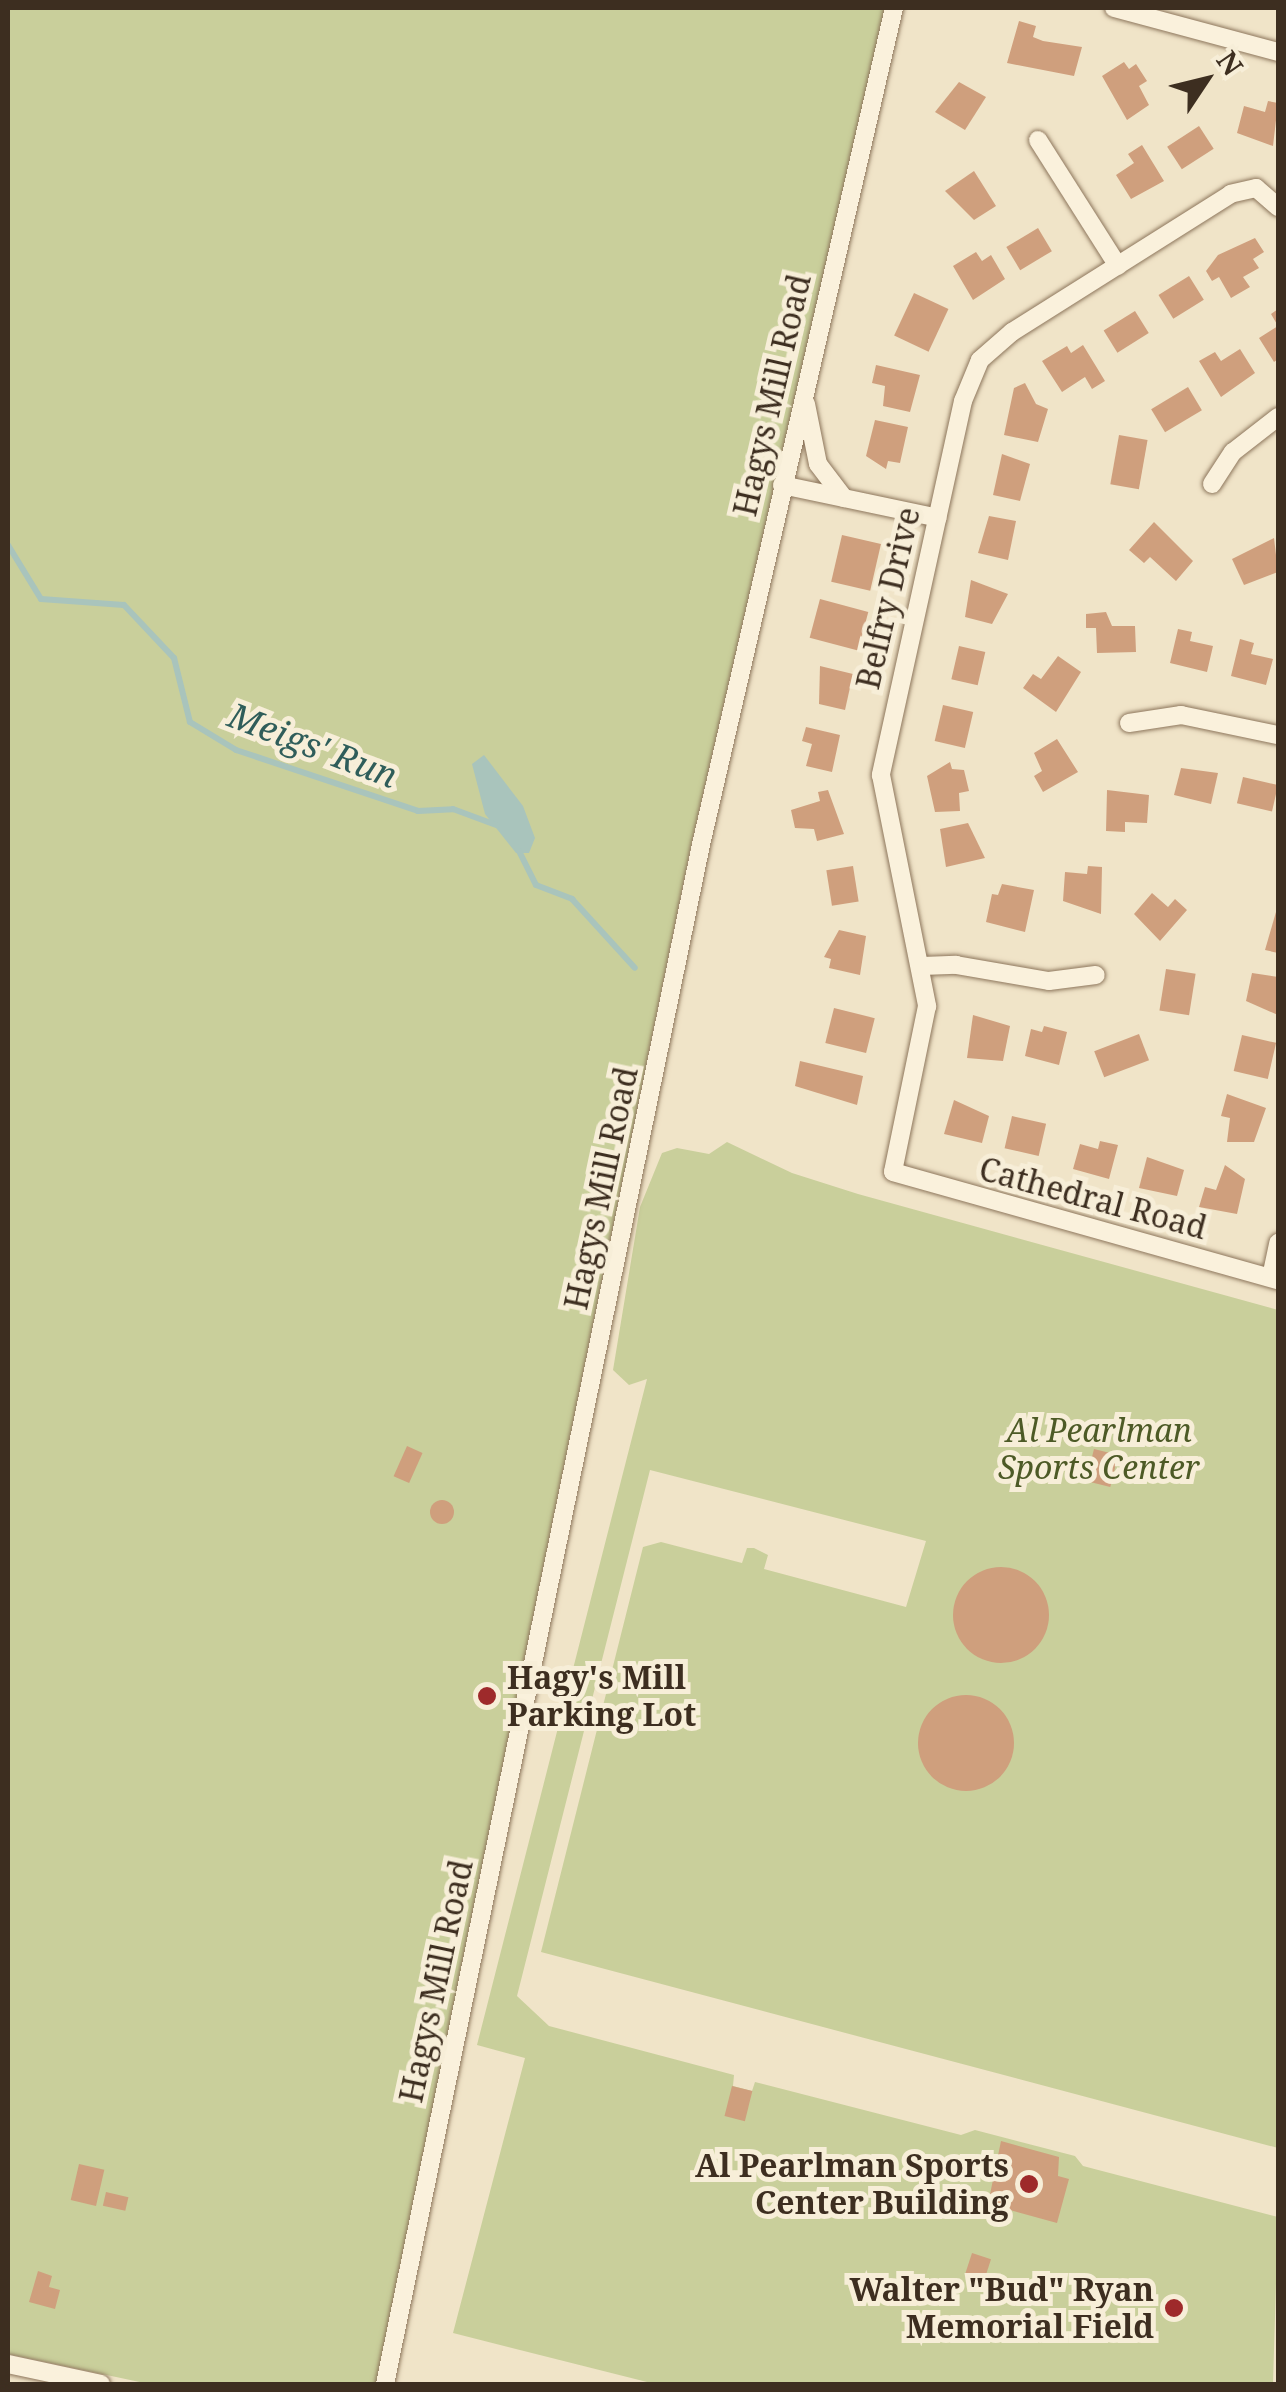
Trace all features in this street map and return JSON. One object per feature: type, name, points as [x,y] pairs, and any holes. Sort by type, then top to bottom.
[{"type":"street","name":"Hagys Mill Road","points":[[385,2384],[704,832],[894,8]]},
{"type":"street","points":[[1114,8],[1278,52]]},
{"type":"street","points":[[1038,140],[1118,266]]},
{"type":"street","name":"Belfry Drive","points":[[893,1172],[925,1018],[922,966],[881,776],[967,384],[980,360],[1012,332],[1232,194],[1256,188],[1278,207]]},
{"type":"street","points":[[804,397],[818,464],[845,498]]},
{"type":"street","points":[[1212,484],[1233,452],[1278,418]]},
{"type":"street","points":[[782,484],[938,518]]},
{"type":"street","points":[[1128,723],[1181,715],[1278,735]]},
{"type":"street","points":[[922,966],[956,965],[1049,982],[1096,975]]},
{"type":"street","name":"Cathedral Road","points":[[893,1172],[1275,1278]]},
{"type":"street","points":[[1275,1278],[1278,1243]]},
{"type":"street","points":[[8,2364],[101,2384]]},
{"type":"green space","points":[[8,8],[885,8],[691,846],[376,2384],[149,2384],[8,2354]]},
{"type":"green space","name":"Al Pearlman Sports Center","points":[[727,1142],[792,1173],[858,1194],[1278,1310],[1278,2148],[541,1952],[643,1547],[661,1542],[742,1563],[747,1548],[754,1548],[768,1555],[764,1569],[906,1607],[926,1541],[650,1470],[517,1996],[549,2026],[734,2075],[733,2086],[752,2091],[755,2082],[961,2135],[975,2130],[1075,2156],[1083,2166],[1278,2217],[1273,2384],[655,2384],[453,2333],[525,2058],[477,2045],[647,1379],[629,1385],[613,1370],[640,1207],[662,1153],[677,1148],[709,1154]]},
{"type":"water","points":[[484,755],[523,806],[535,838],[529,853],[516,853],[485,814],[472,764]]},
{"type":"building","points":[[1019,21],[1036,26],[1033,37],[1082,47],[1074,76],[1007,63]]},
{"type":"building","points":[[1124,62],[1129,69],[1136,64],[1147,81],[1139,86],[1149,105],[1127,120],[1102,76]]},
{"type":"building","points":[[959,82],[986,97],[965,130],[935,112]]},
{"type":"building","points":[[1268,101],[1278,103],[1273,146],[1237,133],[1244,106],[1265,112]]},
{"type":"building","points":[[1199,126],[1214,149],[1182,169],[1167,147]]},
{"type":"building","points":[[1142,145],[1164,181],[1131,199],[1116,175],[1134,163],[1128,154]]},
{"type":"building","points":[[974,171],[996,206],[974,220],[945,191]]},
{"type":"building","points":[[1038,228],[1052,251],[1020,270],[1006,247]]},
{"type":"building","points":[[1255,238],[1264,252],[1253,259],[1259,268],[1243,277],[1250,287],[1231,298],[1219,277],[1212,281],[1206,271],[1218,255]]},
{"type":"building","points":[[976,252],[982,261],[991,255],[1005,279],[973,300],[953,266]]},
{"type":"building","points":[[1189,276],[1204,300],[1173,319],[1158,295]]},
{"type":"building","points":[[914,293],[948,309],[929,352],[894,336]]},
{"type":"building","points":[[1135,311],[1149,333],[1117,353],[1104,331]]},
{"type":"building","points":[[1278,326],[1278,359],[1274,362],[1259,338]]},
{"type":"building","points":[[1083,345],[1105,381],[1092,389],[1085,377],[1062,392],[1042,361],[1067,346],[1071,353]]},
{"type":"building","points":[[1240,349],[1255,373],[1221,397],[1199,361],[1215,352],[1221,361]]},
{"type":"building","points":[[876,365],[920,375],[910,412],[883,406],[885,386],[872,383]]},
{"type":"building","points":[[1025,383],[1036,404],[1048,409],[1038,442],[1004,435],[1014,388]]},
{"type":"building","points":[[1188,387],[1202,410],[1165,432],[1151,409]]},
{"type":"building","points":[[875,420],[908,427],[900,463],[888,461],[886,469],[866,456]]},
{"type":"building","points":[[1119,435],[1148,440],[1139,489],[1110,484]]},
{"type":"building","points":[[1002,454],[1030,464],[1020,501],[993,495]]},
{"type":"building","points":[[989,516],[1016,521],[1008,560],[978,553]]},
{"type":"building","points":[[1154,522],[1193,561],[1176,581],[1150,557],[1144,563],[1129,550]]},
{"type":"building","points":[[842,535],[881,544],[870,591],[831,582]]},
{"type":"building","points":[[1274,538],[1278,572],[1244,585],[1232,559]]},
{"type":"building","points":[[971,580],[1008,594],[992,624],[965,617]]},
{"type":"building","points":[[820,599],[868,612],[858,651],[810,638]]},
{"type":"building","points":[[1106,612],[1112,626],[1135,626],[1136,652],[1097,653],[1096,628],[1086,628],[1086,614]]},
{"type":"building","points":[[1178,629],[1192,632],[1190,641],[1213,646],[1207,672],[1170,663]]},
{"type":"building","points":[[1240,639],[1254,643],[1251,654],[1273,659],[1266,685],[1231,676]]},
{"type":"building","points":[[959,646],[985,652],[978,685],[951,679]]},
{"type":"building","points":[[1058,656],[1081,672],[1056,712],[1023,688],[1033,674],[1041,679]]},
{"type":"building","points":[[820,666],[853,674],[845,710],[819,704]]},
{"type":"building","points":[[943,705],[973,712],[965,748],[935,741]]},
{"type":"building","points":[[806,727],[840,735],[832,772],[806,766],[812,744],[802,741]]},
{"type":"building","points":[[1057,739],[1078,772],[1043,792],[1034,776],[1042,771],[1034,753]]},
{"type":"building","points":[[950,762],[952,769],[964,770],[969,791],[959,793],[960,811],[935,812],[927,776]]},
{"type":"building","points":[[1181,768],[1218,773],[1211,804],[1174,795]]},
{"type":"building","points":[[1243,777],[1278,785],[1272,811],[1237,803]]},
{"type":"building","points":[[828,790],[844,834],[817,841],[814,829],[795,828],[791,810],[820,801],[818,792]]},
{"type":"building","points":[[1107,790],[1149,795],[1147,823],[1125,822],[1125,832],[1106,831]]},
{"type":"building","points":[[968,823],[985,858],[946,867],[940,829]]},
{"type":"building","points":[[853,866],[859,902],[832,906],[826,870]]},
{"type":"building","points":[[1088,866],[1102,867],[1101,914],[1063,901],[1065,872],[1087,874]]},
{"type":"building","points":[[1002,884],[1034,890],[1025,932],[986,922],[992,894],[998,895]]},
{"type":"building","points":[[1152,893],[1168,907],[1175,899],[1187,910],[1160,941],[1134,914]]},
{"type":"building","points":[[1278,905],[1278,953],[1265,950]]},
{"type":"building","points":[[839,930],[866,936],[860,975],[829,968],[831,959],[824,957]]},
{"type":"building","points":[[1166,969],[1196,974],[1189,1015],[1159,1010]]},
{"type":"building","points":[[1252,973],[1278,977],[1278,1015],[1246,1001]]},
{"type":"building","points":[[834,1008],[875,1018],[866,1053],[825,1043]]},
{"type":"building","points":[[973,1015],[1010,1026],[1003,1061],[967,1058]]},
{"type":"building","points":[[1044,1026],[1067,1032],[1059,1065],[1025,1056],[1031,1029],[1042,1032]]},
{"type":"building","points":[[1139,1034],[1149,1060],[1104,1077],[1094,1051]]},
{"type":"building","points":[[1242,1035],[1276,1043],[1268,1079],[1234,1071]]},
{"type":"building","points":[[800,1061],[863,1076],[857,1105],[795,1086]]},
{"type":"building","points":[[1227,1094],[1266,1108],[1254,1142],[1227,1142],[1230,1118],[1221,1116]]},
{"type":"building","points":[[954,1100],[989,1116],[982,1143],[944,1134]]},
{"type":"building","points":[[1012,1116],[1046,1124],[1039,1156],[1005,1148]]},
{"type":"building","points":[[1100,1141],[1118,1145],[1109,1179],[1073,1169],[1080,1144],[1098,1149]]},
{"type":"building","points":[[1147,1157],[1184,1170],[1177,1196],[1139,1188]]},
{"type":"building","points":[[1225,1165],[1245,1179],[1237,1214],[1199,1207],[1205,1187],[1216,1190]]},
{"type":"building","points":[[407,1446],[423,1453],[409,1483],[394,1476]]},
{"type":"building","points":[[1094,1449],[1118,1455],[1110,1487],[1086,1481]]},
{"type":"building","points":[[442,1500],[454,1512],[442,1524],[430,1512]]},
{"type":"building","points":[[1001,1567],[1019,1571],[1035,1581],[1045,1597],[1049,1615],[1045,1633],[1035,1649],[1019,1659],[1001,1663],[983,1659],[967,1649],[957,1633],[953,1615],[957,1597],[967,1581],[983,1571]]},
{"type":"building","points":[[966,1695],[984,1699],[1000,1709],[1010,1725],[1014,1743],[1010,1761],[1000,1777],[984,1787],[966,1791],[948,1787],[932,1777],[922,1761],[918,1743],[922,1725],[932,1709],[948,1699]]},
{"type":"building","points":[[732,2086],[752,2091],[745,2121],[725,2116]]},
{"type":"building","name":"Al Pearlman Sports Center Building","points":[[1001,2141],[1059,2157],[1058,2176],[1069,2179],[1057,2223],[988,2204]]},
{"type":"building","points":[[79,2164],[104,2170],[96,2206],[71,2200]]},
{"type":"building","points":[[106,2192],[128,2197],[125,2211],[103,2206]]},
{"type":"building","points":[[972,2253],[991,2259],[984,2281],[965,2275]]},
{"type":"building","points":[[38,2271],[52,2276],[49,2287],[60,2290],[55,2309],[29,2302]]},
{"type":"waterway","name":"Meigs' Run","points":[[8,545],[41,599],[124,605],[174,658],[190,722],[236,750],[418,811],[453,809],[496,825]]},
{"type":"waterway","name":"Meigs' Run","points":[[517,847],[536,885],[572,899],[635,968]]},
{"type":"place","name":"Hagy's Mill Parking Lot","points":[[487,1696]]},
{"type":"place","name":"Al Pearlman Sports Center Building","points":[[1029,2184]]},
{"type":"place","name":"Walter \"Bud\" Ryan Memorial Field","points":[[1174,2308]]}]
